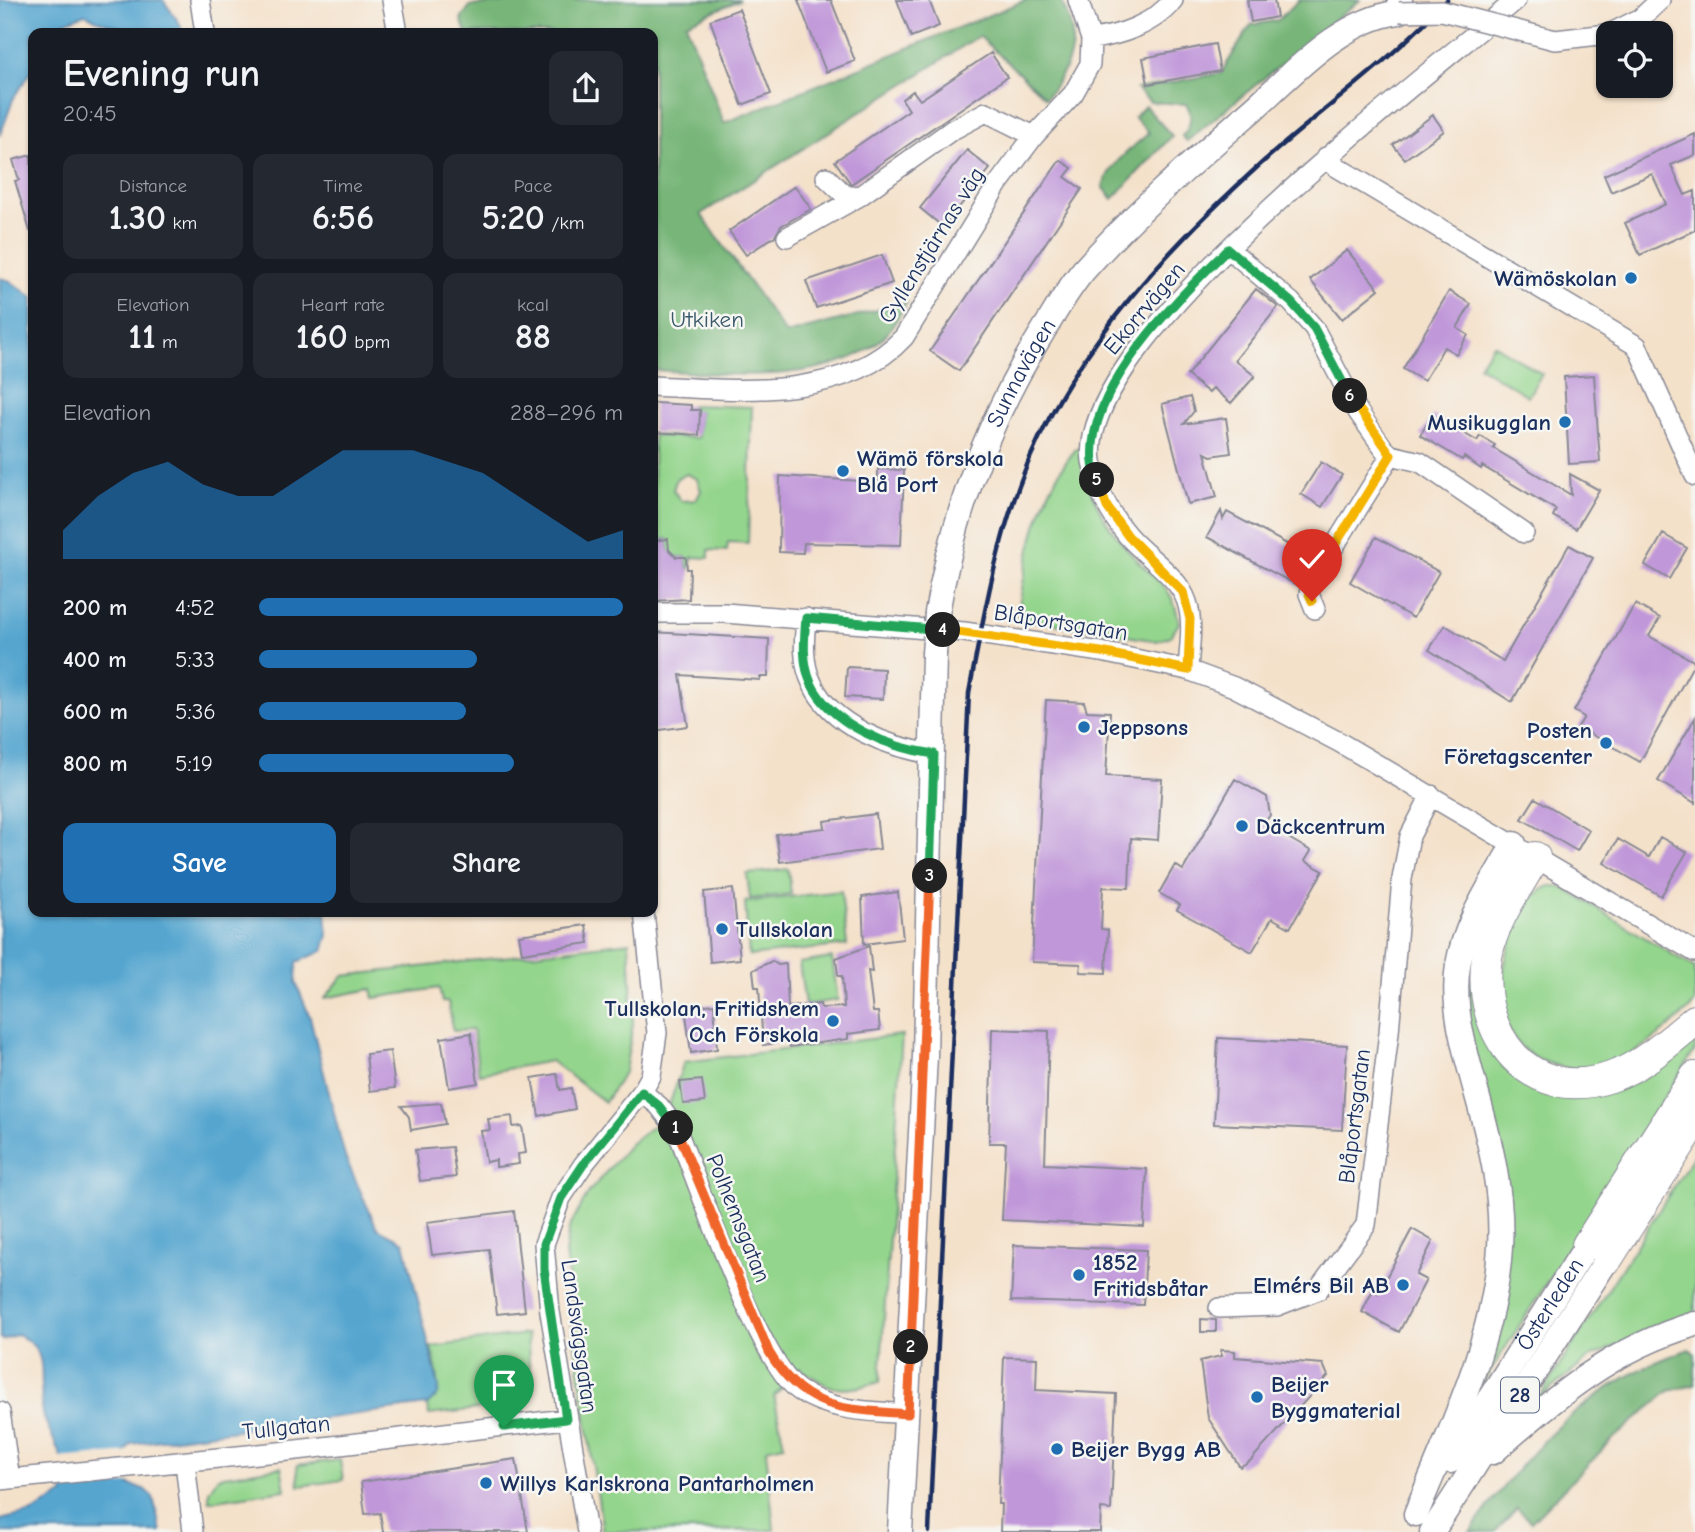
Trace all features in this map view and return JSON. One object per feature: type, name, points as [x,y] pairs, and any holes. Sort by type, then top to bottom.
[{"type":"highway","points":[[1524,851],[1487,956],[1487,1009],[1495,1031],[1508,1051],[1524,1067],[1549,1079],[1579,1084],[1612,1077],[1640,1062],[1695,1020]]},
{"type":"highway","name":"Österleden","points":[[1597,1252],[1695,1077]]},
{"type":"highway","name":"Österleden","points":[[1597,1252],[1695,1121]]},
{"type":"main road","name":"Sunnavägen","points":[[900,1532],[925,1056],[934,754],[934,654],[937,613],[952,537],[985,439],[1024,361],[1084,271],[1171,183],[1312,57],[1347,30],[1400,6]]},
{"type":"main road","points":[[1418,1526],[1463,1398],[1497,1274],[1500,1224],[1497,1181],[1463,1045],[1457,989],[1464,943],[1524,851]]},
{"type":"main road","name":"Österleden","points":[[1418,1526],[1597,1252]]},
{"type":"main road","name":"Österleden","points":[[1418,1526],[1472,1471],[1597,1252]]},
{"type":"main road","points":[[1472,1471],[1555,1397],[1607,1360],[1695,1324]]},
{"type":"street","points":[[200,0],[204,28]]},
{"type":"street","points":[[392,0],[397,28]]},
{"type":"street","points":[[1078,0],[1091,39],[1112,37],[1155,18],[1173,0]]},
{"type":"street","name":"Ekorrvägen","points":[[1188,670],[1191,644],[1188,604],[1183,592],[1128,536],[1107,507],[1094,472],[1091,443],[1101,409],[1124,370],[1153,331],[1228,249],[1326,157],[1516,0]]},
{"type":"street","points":[[1635,21],[1660,0]]},
{"type":"street","points":[[1400,6],[1442,11],[1555,40],[1596,36]]},
{"type":"street","name":"Gyllenstjärnas väg","points":[[658,386],[715,389],[815,382],[842,376],[889,352],[904,337],[998,184],[1034,136],[1073,94],[1090,64],[1091,39]]},
{"type":"street","points":[[787,237],[861,195],[953,130],[986,112],[1034,136]]},
{"type":"street","points":[[1326,157],[1356,180],[1637,346],[1695,476]]},
{"type":"street","points":[[826,177],[846,197],[861,195]]},
{"type":"street","points":[[1228,249],[1291,302],[1314,328],[1358,412],[1391,455],[1420,462],[1524,533]]},
{"type":"street","points":[[1315,609],[1309,594],[1312,582],[1391,455]]},
{"type":"street","name":"Blåportsgatan","points":[[658,613],[725,613],[806,618],[1017,639],[1188,670],[1234,687],[1280,710],[1432,795],[1695,952]]},
{"type":"street","points":[[806,618],[806,663],[812,683],[824,701],[841,718],[874,736],[912,751],[934,754]]},
{"type":"street","name":"Blåportsgatan","points":[[1219,1308],[1277,1306],[1318,1290],[1366,1225],[1389,1032],[1402,879],[1410,836],[1432,795]]},
{"type":"street","points":[[642,1092],[651,1076],[657,1032],[645,917]]},
{"type":"street","name":"Polhemsgatan","points":[[642,1092],[659,1106],[676,1128],[747,1304],[781,1372],[798,1390],[830,1406],[908,1414]]},
{"type":"street","name":"Landsvägsgatan","points":[[587,1532],[566,1419],[544,1269],[544,1244],[561,1198],[583,1165],[642,1092]]},
{"type":"street","points":[[0,1412],[5,1479]]},
{"type":"street","name":"Tullgatan","points":[[5,1479],[185,1462],[566,1419]]},
{"type":"street","points":[[185,1462],[193,1532]]},
{"type":"green space","name":"Utkiken","points":[[539,0],[740,0],[686,23],[724,123],[1026,0],[1060,0],[1071,27],[1072,39],[1071,51],[1062,75],[1046,98],[979,36],[701,214],[786,334],[907,302],[883,338],[860,354],[834,364],[773,374],[710,374],[658,370],[658,28],[464,28],[461,19],[470,6]]},
{"type":"green space","points":[[1299,0],[1360,0],[1187,141],[1182,136],[1190,120],[1186,104],[1150,102],[1137,89],[1221,73],[1251,25],[1278,20]]},
{"type":"green space","points":[[1145,106],[1172,136],[1113,199],[1103,187],[1110,171],[1149,133],[1134,117]]},
{"type":"green space","points":[[1493,344],[1542,374],[1528,396],[1479,366]]},
{"type":"green space","points":[[691,405],[752,407],[748,543],[728,542],[727,551],[709,550],[709,558],[692,557],[690,569],[687,569],[686,557],[676,557],[669,550],[668,539],[658,540],[658,435],[698,438],[700,411],[691,410]],"holes":[[[687,474],[697,479],[701,491],[696,500],[681,501],[673,490],[677,478]]]},
{"type":"green space","points":[[1076,449],[1083,449],[1089,483],[1101,513],[1120,540],[1171,597],[1179,623],[1171,636],[1157,641],[1017,618],[1035,529],[1042,508],[1051,487]]},
{"type":"green space","points":[[788,869],[791,894],[750,899],[747,874]]},
{"type":"green space","points":[[1550,886],[1560,886],[1695,968],[1695,1003],[1645,1045],[1605,1066],[1582,1069],[1551,1064],[1532,1055],[1518,1044],[1509,1030],[1502,996],[1506,958],[1520,915],[1535,895]]},
{"type":"green space","points":[[841,891],[847,945],[749,956],[745,902]]},
{"type":"green space","points":[[1476,932],[1479,1003],[1485,1038],[1497,1059],[1513,1075],[1531,1086],[1573,1096],[1618,1089],[1654,1071],[1695,1039],[1695,1050],[1481,1386],[1505,1290],[1463,988]]},
{"type":"green space","points":[[629,942],[633,1024],[625,1071],[605,1102],[551,1061],[479,1074],[473,1030],[453,1031],[448,1002],[442,1002],[439,988],[374,998],[372,989],[325,998],[343,976]]},
{"type":"green space","points":[[832,958],[838,1000],[805,1005],[799,963]]},
{"type":"green space","points":[[902,1035],[880,1382],[855,1388],[837,1388],[821,1382],[800,1368],[774,1396],[784,1445],[766,1449],[774,1530],[603,1532],[572,1326],[574,1315],[565,1254],[569,1228],[589,1192],[630,1144],[665,1117],[684,1062]]},
{"type":"green space","points":[[1695,1154],[1695,1314],[1592,1356],[1538,1399]]},
{"type":"green space","points":[[527,1334],[529,1379],[528,1388],[520,1404],[429,1415],[427,1405],[437,1393],[438,1386],[431,1347]]},
{"type":"green space","points":[[1690,1349],[1695,1354],[1695,1385],[1669,1391],[1614,1438],[1531,1522],[1517,1508],[1495,1532],[1470,1532],[1515,1473],[1565,1421],[1622,1379]]},
{"type":"green space","points":[[340,1460],[343,1480],[299,1486],[297,1465]]},
{"type":"green space","points":[[281,1467],[285,1490],[209,1501],[209,1491],[218,1477]]},
{"type":"water","points":[[0,0],[163,0],[181,28],[124,28],[85,14],[64,22],[60,28],[28,28],[28,76],[14,97],[0,136]]},
{"type":"water","points":[[0,278],[10,281],[28,294],[28,917],[326,917],[328,935],[323,951],[297,962],[296,983],[310,1017],[345,1157],[377,1228],[404,1242],[439,1387],[438,1395],[427,1405],[131,1444],[125,1452],[129,1485],[144,1489],[153,1497],[161,1532],[0,1532],[0,1520],[33,1512],[63,1494],[65,1474],[42,1409],[39,1355],[33,1346],[18,1334],[3,1340],[0,1337]]},
{"type":"pier","points":[[129,1452],[132,1483],[61,1490],[58,1458]]},
{"type":"building","points":[[798,0],[831,0],[855,61],[826,72]]},
{"type":"building","points":[[897,0],[929,0],[939,26],[911,37]]},
{"type":"building","points":[[1247,0],[1274,0],[1277,17],[1251,22]]},
{"type":"building","points":[[739,9],[771,94],[742,105],[710,20]]},
{"type":"building","points":[[1215,44],[1220,71],[1148,84],[1143,58]]},
{"type":"building","points":[[991,53],[1007,77],[851,184],[835,161],[909,110],[902,99],[913,91],[920,100]]},
{"type":"building","points":[[1433,115],[1444,131],[1405,159],[1393,145]]},
{"type":"building","points":[[1695,134],[1695,155],[1671,165],[1685,195],[1695,191],[1695,230],[1640,255],[1625,223],[1666,204],[1652,174],[1611,192],[1604,175]]},
{"type":"building","points":[[967,150],[990,169],[943,227],[920,208]]},
{"type":"building","points":[[28,156],[28,224],[15,181],[19,180],[13,160]]},
{"type":"building","points":[[1060,160],[1072,168],[1065,177],[1082,189],[959,371],[930,351]]},
{"type":"building","points":[[795,186],[811,209],[781,226],[775,236],[746,255],[729,231]]},
{"type":"building","points":[[1347,250],[1379,289],[1342,319],[1310,280]]},
{"type":"building","points":[[882,255],[892,283],[816,308],[806,281]]},
{"type":"building","points":[[1256,289],[1278,307],[1235,360],[1255,376],[1231,403],[1213,388],[1209,393],[1187,375]]},
{"type":"building","points":[[1449,291],[1471,304],[1457,328],[1468,335],[1456,354],[1444,347],[1424,381],[1403,369]]},
{"type":"building","points":[[1594,375],[1600,462],[1569,464],[1564,377]]},
{"type":"building","points":[[1190,397],[1194,411],[1184,424],[1226,418],[1231,453],[1211,456],[1205,453],[1217,497],[1188,504],[1162,404]]},
{"type":"building","points":[[658,403],[691,405],[691,410],[700,410],[699,435],[658,432]]},
{"type":"building","points":[[1433,415],[1477,441],[1480,436],[1495,445],[1493,448],[1571,495],[1570,474],[1599,490],[1576,529],[1553,516],[1556,510],[1482,466],[1481,469],[1464,457],[1462,460],[1420,435]]},
{"type":"building","points":[[1321,462],[1342,475],[1322,507],[1301,494]]},
{"type":"building","points":[[878,469],[904,470],[901,545],[804,543],[803,553],[779,552],[780,476],[878,482]]},
{"type":"building","points":[[1221,511],[1223,519],[1227,512],[1313,558],[1298,586],[1207,537]]},
{"type":"building","points":[[1663,534],[1687,548],[1669,579],[1645,565]]},
{"type":"building","points":[[1376,537],[1439,572],[1413,618],[1350,582]]},
{"type":"building","points":[[668,539],[669,550],[676,557],[686,557],[687,569],[690,569],[689,599],[658,601],[658,540]]},
{"type":"building","points":[[1569,545],[1593,558],[1512,702],[1429,650],[1445,625],[1503,661]]},
{"type":"building","points":[[1635,604],[1660,618],[1649,636],[1695,662],[1640,762],[1578,727],[1584,717],[1574,711]]},
{"type":"building","points":[[658,632],[769,639],[768,677],[760,677],[760,680],[680,675],[688,726],[658,730]]},
{"type":"building","points":[[847,667],[884,669],[883,699],[845,697]]},
{"type":"building","points":[[1046,700],[1084,702],[1087,711],[1110,712],[1106,776],[1162,779],[1158,840],[1131,838],[1129,888],[1103,887],[1101,929],[1108,930],[1106,973],[1080,972],[1081,964],[1032,962]]},
{"type":"building","points":[[1695,718],[1695,803],[1658,781]]},
{"type":"building","points":[[1235,779],[1267,797],[1270,815],[1264,824],[1311,851],[1305,861],[1323,871],[1290,928],[1272,918],[1252,952],[1177,910],[1180,905],[1159,893],[1175,865],[1183,870]]},
{"type":"building","points":[[1535,798],[1589,830],[1577,851],[1522,819]]},
{"type":"building","points":[[876,814],[880,849],[780,862],[776,834],[825,828],[824,821]]},
{"type":"building","points":[[1660,837],[1687,852],[1661,896],[1604,863],[1618,839],[1649,857]]},
{"type":"building","points":[[733,889],[740,959],[710,962],[704,892]]},
{"type":"building","points":[[898,892],[903,939],[864,944],[862,897]]},
{"type":"building","points":[[586,925],[589,943],[522,953],[519,935]]},
{"type":"building","points":[[869,946],[872,972],[868,971],[873,1012],[878,1012],[880,1030],[848,1034],[848,1039],[790,1047],[788,1041],[763,1045],[759,987],[755,987],[753,970],[772,961],[778,965],[786,964],[788,1007],[820,1004],[821,1008],[844,1007],[842,976],[838,976],[836,958]]},
{"type":"building","points":[[714,1004],[717,1049],[691,1053],[685,1007]]},
{"type":"building","points":[[992,1029],[1049,1031],[1045,1164],[1147,1169],[1144,1227],[1002,1220],[1006,1143],[989,1143]]},
{"type":"building","points":[[471,1033],[478,1083],[449,1088],[441,1038]]},
{"type":"building","points":[[1218,1038],[1347,1045],[1342,1130],[1214,1124]]},
{"type":"building","points":[[390,1051],[395,1088],[370,1091],[366,1054]]},
{"type":"building","points":[[557,1074],[560,1090],[571,1088],[575,1109],[539,1116],[532,1078]]},
{"type":"building","points":[[702,1080],[705,1102],[683,1104],[680,1082]]},
{"type":"building","points":[[441,1103],[445,1124],[411,1130],[409,1117],[401,1106]]},
{"type":"building","points":[[512,1116],[513,1127],[522,1126],[526,1153],[518,1154],[519,1164],[496,1167],[496,1160],[486,1162],[481,1131],[490,1130],[488,1119]]},
{"type":"building","points":[[452,1147],[456,1177],[420,1181],[415,1150]]},
{"type":"building","points":[[514,1211],[525,1311],[497,1314],[489,1249],[432,1255],[427,1222]]},
{"type":"building","name":"Elmérs Bil AB","points":[[1412,1229],[1433,1241],[1416,1275],[1426,1280],[1399,1332],[1362,1312],[1373,1290],[1378,1293]]},
{"type":"building","name":"1852 Fritidsbåtar","points":[[1014,1245],[1146,1250],[1143,1305],[1011,1301]]},
{"type":"building","points":[[1201,1319],[1216,1320],[1216,1332],[1201,1332]]},
{"type":"building","name":"Beijer Byggmaterial","points":[[1221,1350],[1235,1351],[1235,1357],[1323,1364],[1328,1376],[1251,1460],[1240,1467],[1208,1418],[1200,1361],[1221,1356]]},
{"type":"building","name":"Beijer Bygg AB","points":[[1004,1357],[1037,1358],[1036,1390],[1116,1394],[1111,1510],[1101,1509],[1100,1532],[1000,1532],[1001,1504],[998,1504]]},
{"type":"building","points":[[516,1459],[528,1532],[383,1532],[380,1513],[365,1514],[361,1482]]},
{"type":"railway","points":[[929,1532],[969,693],[993,574],[1009,515],[1030,458],[1051,415],[1075,373],[1131,297],[1162,261],[1229,193],[1404,43],[1447,0]]},
{"type":"place","name":"Wämöskolan","points":[[1631,278]]},
{"type":"place","name":"Musikugglan","points":[[1565,422]]},
{"type":"place","name":"Wämö förskola Blå Port","points":[[843,471]]},
{"type":"place","name":"Jeppsons","points":[[1084,727]]},
{"type":"place","name":"Posten Företagscenter","points":[[1606,743]]},
{"type":"place","name":"Däckcentrum","points":[[1242,826]]},
{"type":"place","name":"Tullskolan","points":[[722,929]]},
{"type":"place","name":"Tullskolan, Fritidshem Och Förskola","points":[[833,1021]]},
{"type":"place","name":"1852 Fritidsbåtar","points":[[1079,1275]]},
{"type":"place","name":"Elmérs Bil AB","points":[[1403,1285]]},
{"type":"place","name":"Beijer Byggmaterial","points":[[1257,1397]]},
{"type":"place","name":"Beijer Bygg AB","points":[[1057,1449]]},
{"type":"place","name":"Willys Karlskrona Pantarholmen","points":[[486,1483]]},
{"type":"route","points":[[504,1427],[566,1419],[544,1269],[544,1244],[561,1198],[583,1165],[642,1092],[659,1106],[676,1128],[747,1304],[781,1372],[798,1390],[830,1406],[908,1414],[925,1056],[934,754],[912,751],[874,736],[841,718],[824,701],[812,683],[806,663],[806,618],[964,632],[1031,641],[1188,670],[1191,644],[1188,604],[1183,592],[1128,536],[1107,507],[1094,472],[1091,443],[1108,392],[1131,359],[1228,249],[1291,302],[1314,328],[1358,412],[1391,455],[1312,582],[1309,594],[1312,601]]}]
